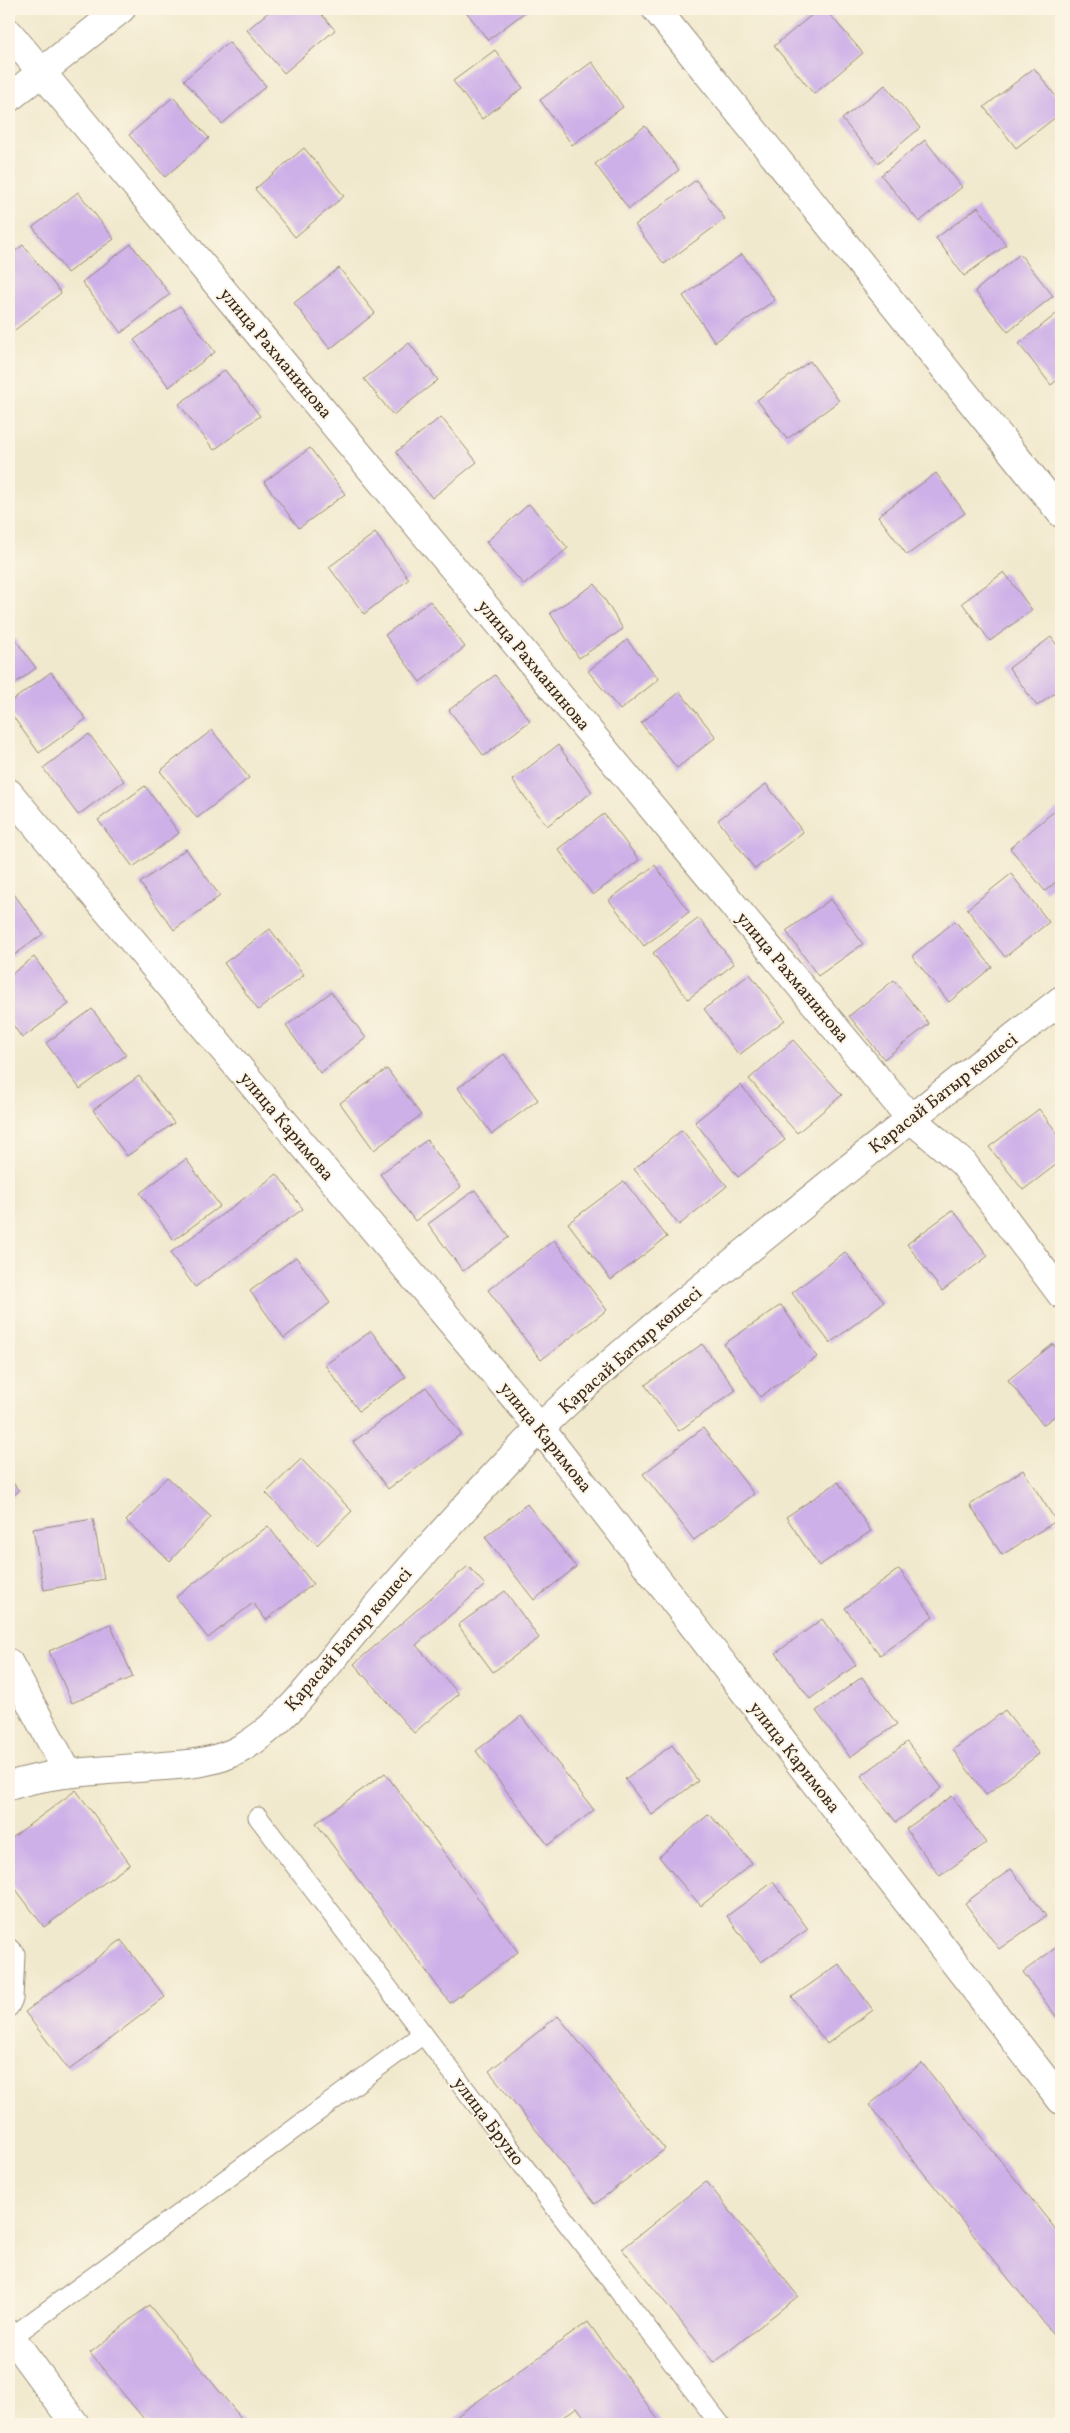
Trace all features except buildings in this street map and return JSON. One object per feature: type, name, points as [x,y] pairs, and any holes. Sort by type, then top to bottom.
[{"type":"street","points":[[9,98],[121,9]]},
{"type":"street","points":[[656,9],[1061,512]]},
{"type":"street","name":"улица Рахманинова","points":[[9,33],[910,1118],[964,1163],[1061,1294]]},
{"type":"street","name":"улица Каримова","points":[[9,793],[540,1428],[1061,2100]]},
{"type":"street","name":"Қарасай Батыр көшесі","points":[[9,1786],[68,1773],[172,1766],[218,1759],[241,1749],[265,1732],[295,1703],[401,1578],[484,1486],[540,1428],[633,1343],[910,1118],[1061,1000]]},
{"type":"street","points":[[9,1663],[68,1773]]},
{"type":"street","points":[[9,2337],[75,2424]]},
{"type":"lane","name":"улица Бруно","points":[[258,1817],[720,2424]]},
{"type":"lane","points":[[9,1948],[15,1954],[14,1999],[9,2007]]},
{"type":"lane","points":[[9,2337],[423,2034]]}]
